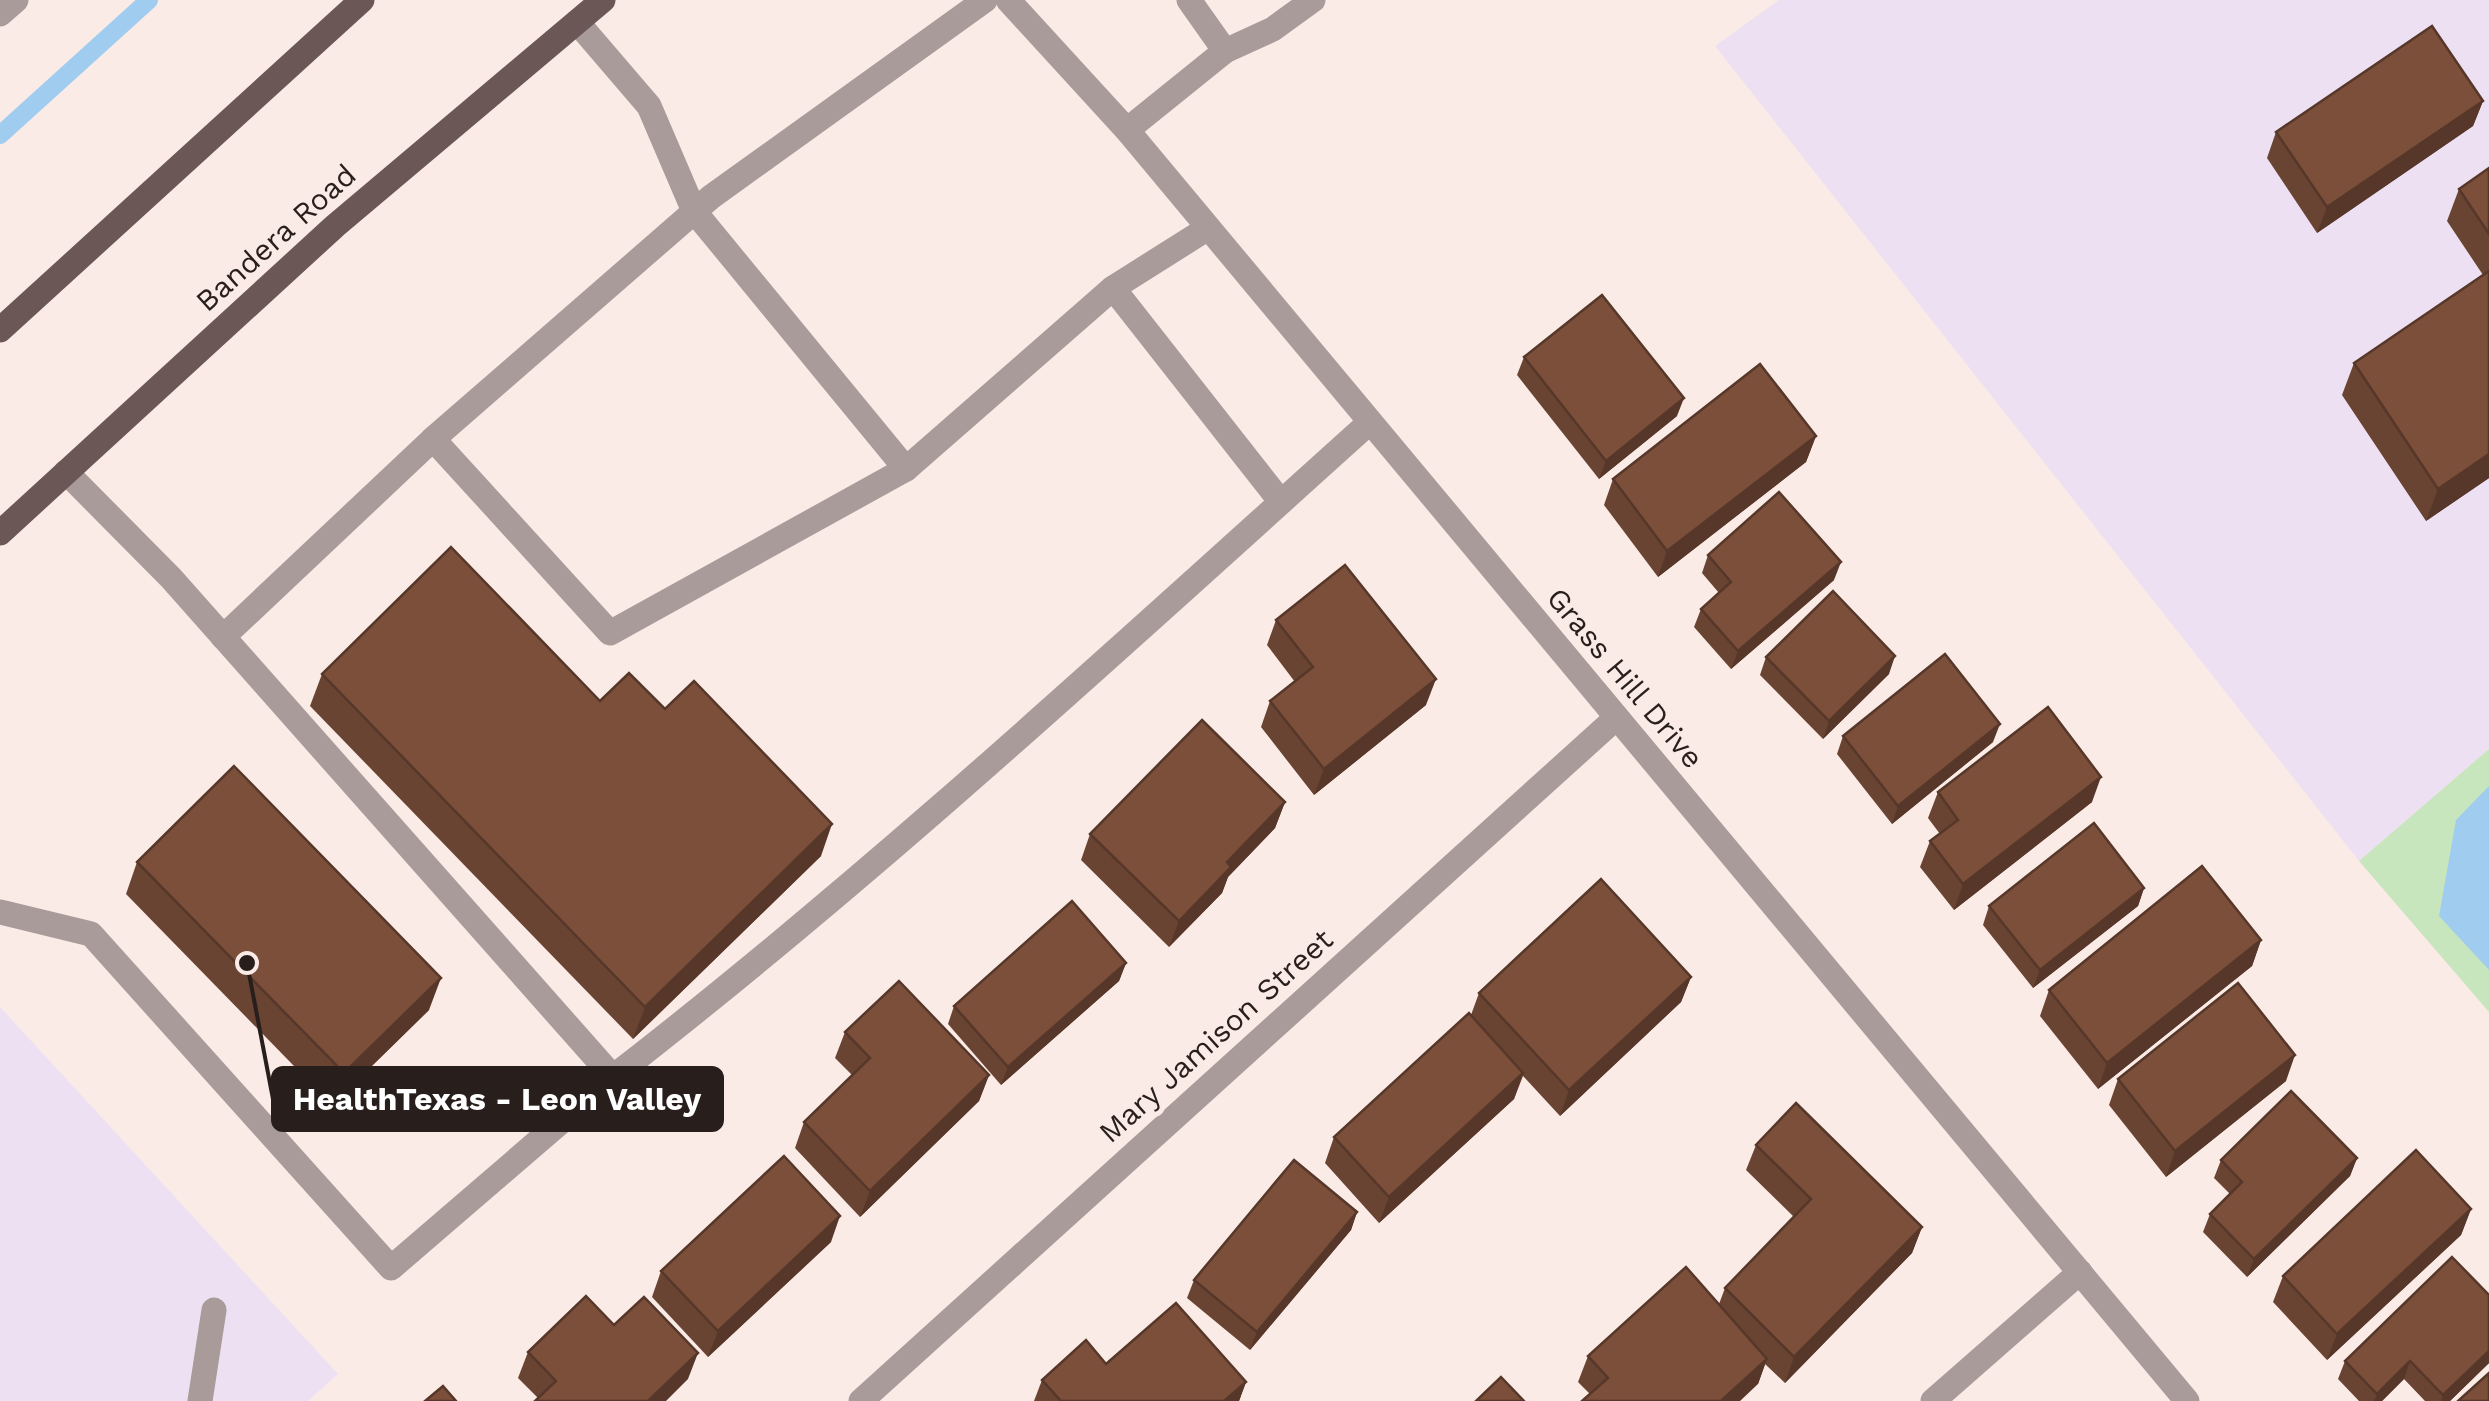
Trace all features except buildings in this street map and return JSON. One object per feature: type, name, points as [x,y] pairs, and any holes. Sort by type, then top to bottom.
[{"type":"main road","points":[[0,330],[362,0]]},
{"type":"main road","name":"Bandera Road","points":[[0,533],[335,226],[604,0]]},
{"type":"street","points":[[0,14],[16,0]]},
{"type":"street","points":[[223,637],[433,439],[694,211],[985,0]]},
{"type":"street","name":"Grass Hill Drive","points":[[1008,0],[1127,130],[2187,1401]]},
{"type":"street","points":[[1189,0],[1226,50]]},
{"type":"street","points":[[1127,130],[1226,50],[1273,29],[1314,0]]},
{"type":"street","points":[[577,22],[648,106],[694,211],[906,469]]},
{"type":"street","points":[[433,439],[610,634],[906,469],[1113,288],[1208,228]]},
{"type":"street","points":[[1113,288],[1281,502]]},
{"type":"street","points":[[0,912],[91,934],[391,1268],[613,1077],[722,992],[1031,725],[1370,422]]},
{"type":"street","points":[[66,472],[171,578],[613,1077]]},
{"type":"street","name":"Mary Jamison Street","points":[[861,1401],[1616,718]]},
{"type":"street","points":[[1933,1401],[2080,1272]]},
{"type":"street","points":[[200,1401],[214,1310]]},
{"type":"shaded area","points":[[1779,0],[2489,0],[2489,749],[2359,861],[1715,46]]},
{"type":"shaded area","points":[[0,1007],[338,1374],[308,1401],[0,1401]]},
{"type":"green space","points":[[2489,749],[2489,1012],[2359,861]]},
{"type":"water","points":[[2489,786],[2489,970],[2439,916],[2456,820]]},
{"type":"waterway","points":[[0,135],[149,0]]},
{"type":"place","name":"HealthTexas - Leon Valley","points":[[247,963]]}]
